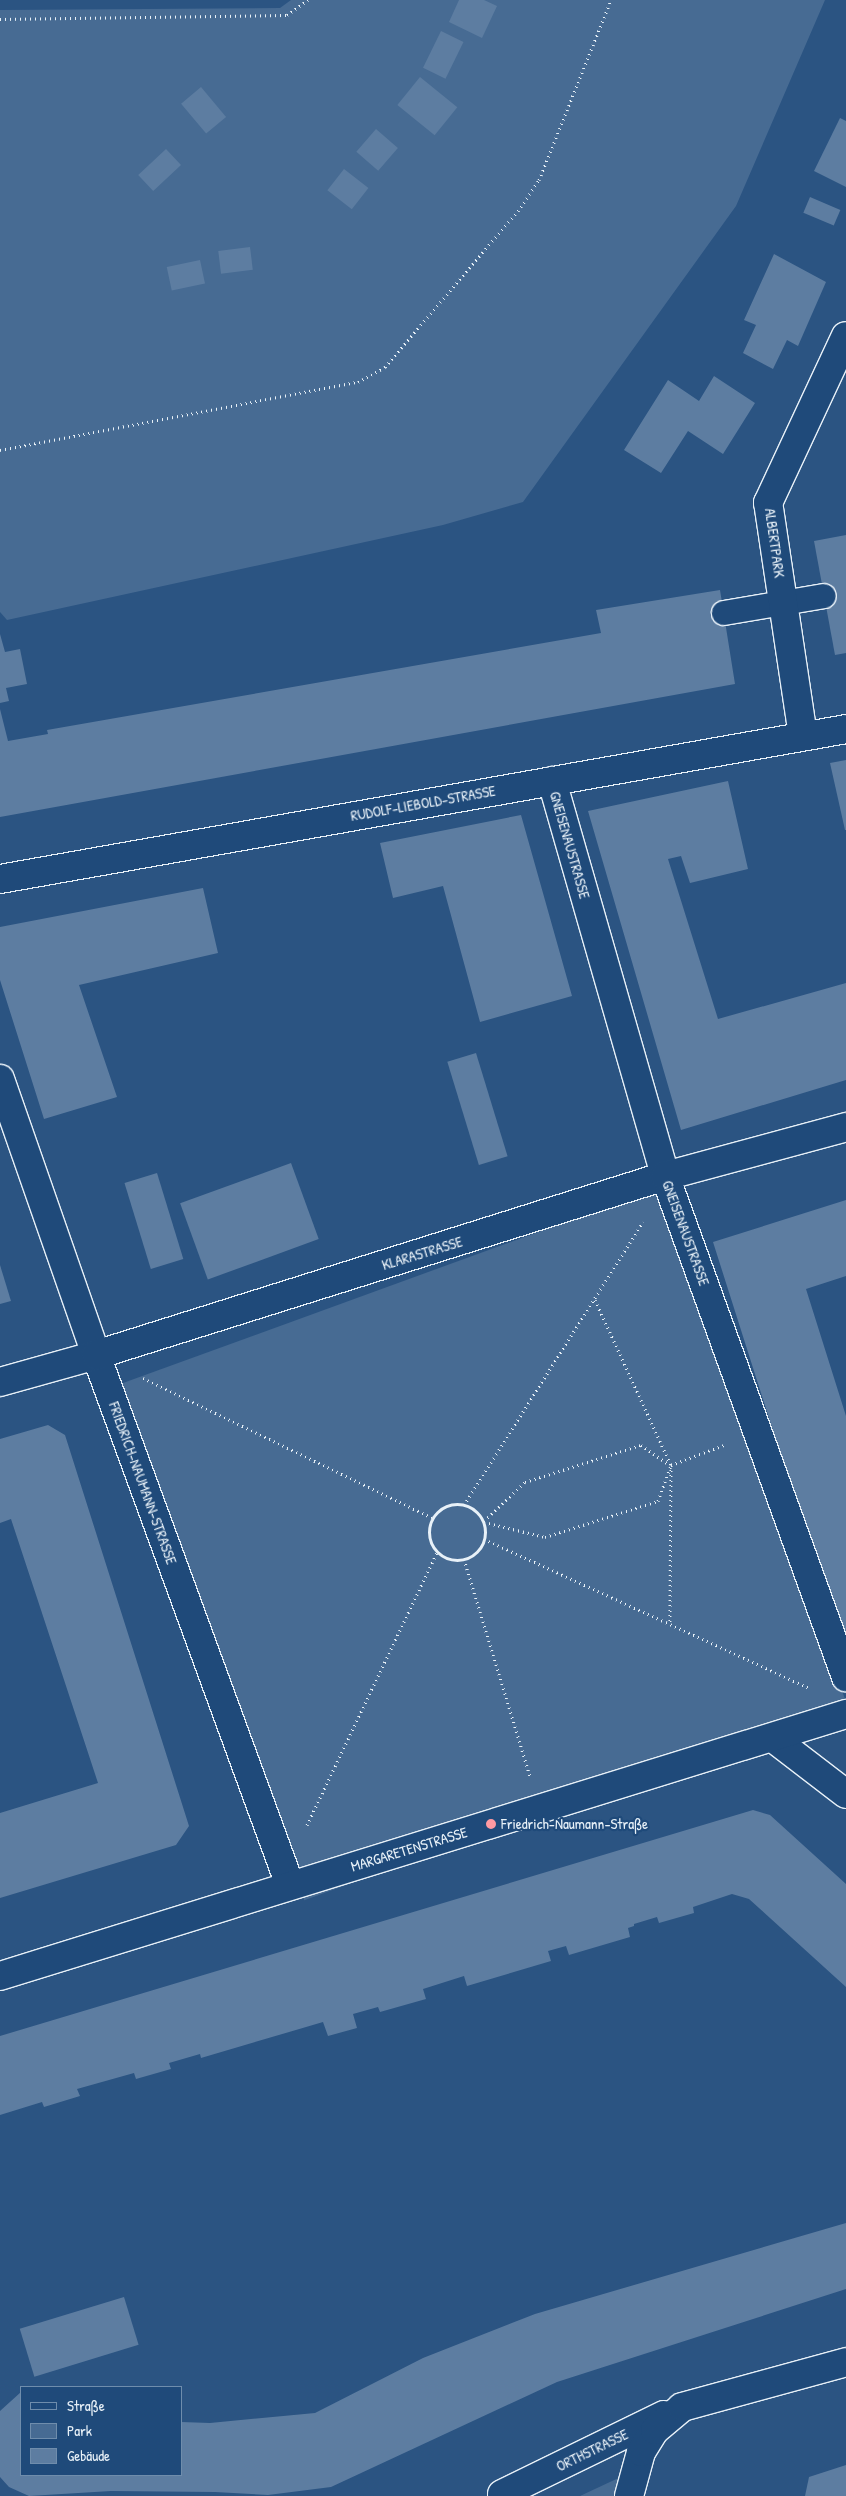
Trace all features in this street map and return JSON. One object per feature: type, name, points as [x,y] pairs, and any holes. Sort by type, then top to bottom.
[{"type":"street","name":"ALBERTPARK","points":[[804,736],[768,503],[846,336]]},
{"type":"street","name":"RUDOLF-LIEBOLD-STRASSE","points":[[0,879],[846,729]]},
{"type":"street","name":"GNEISENAUSTRASSE","points":[[552,781],[665,1176],[846,1677]]},
{"type":"street","name":"FRIEDRICH-NAUMANN-STRASSE","points":[[0,1079],[96,1355],[290,1885]]},
{"type":"street","name":"KLARASTRASSE","points":[[0,1382],[96,1355],[665,1176],[846,1127]]},
{"type":"street","name":"MARGARETENSTRASSE","points":[[0,1976],[846,1714]]},
{"type":"street","points":[[773,1738],[846,1794]]},
{"type":"street","name":"ORTHSTRASSE","points":[[502,2494],[682,2407],[846,2362]]},
{"type":"street","name":"ORTHSTRASSE","points":[[629,2496],[640,2452],[655,2430],[682,2407]]},
{"type":"lane","points":[[724,613],[824,596]]},
{"type":"path","points":[[0,19],[287,15],[308,0]]},
{"type":"path","points":[[0,450],[358,382],[385,367],[518,211],[539,180],[611,0]]},
{"type":"path","points":[[464,1505],[640,1229],[665,1176]]},
{"type":"path","points":[[595,1300],[670,1465],[670,1624]]},
{"type":"path","points":[[96,1355],[432,1518]]},
{"type":"path","points":[[670,1465],[758,1432]]},
{"type":"path","points":[[484,1522],[525,1482],[641,1445],[670,1465]]},
{"type":"path","points":[[484,1522],[545,1537],[658,1501],[670,1465]]},
{"type":"path","points":[[464,1505],[479,1514],[484,1522],[484,1539],[476,1553],[464,1559],[452,1560],[437,1552],[429,1536],[432,1518],[446,1506],[464,1505]]},
{"type":"path","points":[[484,1539],[818,1692]]},
{"type":"path","points":[[306,1828],[308,1819],[437,1552]]},
{"type":"path","points":[[464,1559],[532,1784]]},
{"type":"green space","points":[[291,0],[825,0],[736,206],[523,502],[443,525],[7,620],[0,612],[0,10],[280,8]]},
{"type":"green space","points":[[659,1188],[846,1703],[304,1900],[117,1385]]},
{"type":"green space","points":[[627,2474],[625,2496],[580,2496]]},
{"type":"building","points":[[459,0],[484,0],[497,6],[482,38],[449,22]]},
{"type":"building","points":[[441,31],[463,42],[445,79],[423,68]]},
{"type":"building","points":[[420,77],[457,107],[435,135],[397,105]]},
{"type":"building","points":[[201,87],[226,117],[206,134],[181,104]]},
{"type":"building","points":[[840,118],[846,121],[846,187],[814,171]]},
{"type":"building","points":[[376,129],[398,148],[378,171],[356,152]]},
{"type":"building","points":[[166,149],[181,165],[153,191],[138,175]]},
{"type":"building","points":[[344,169],[368,188],[352,209],[327,190]]},
{"type":"building","points":[[810,197],[840,210],[834,226],[803,213]]},
{"type":"building","points":[[250,247],[253,270],[221,274],[218,251]]},
{"type":"building","points":[[774,254],[826,282],[798,346],[787,340],[773,369],[743,353],[756,325],[744,320]]},
{"type":"building","points":[[200,260],[205,283],[172,291],[167,267]]},
{"type":"building","points":[[714,376],[755,403],[723,454],[688,431],[661,473],[624,450],[668,380],[699,401]]},
{"type":"building","points":[[846,535],[846,653],[835,655],[814,541]]},
{"type":"building","points":[[720,590],[735,684],[0,817],[0,709],[8,741],[48,734],[47,730],[601,633],[596,610]]},
{"type":"building","points":[[0,634],[5,652],[20,649],[27,684],[6,688],[9,701],[0,703]]},
{"type":"building","points":[[846,760],[846,830],[845,830],[830,763]]},
{"type":"building","points":[[728,781],[748,869],[690,883],[681,856],[668,859],[718,1019],[846,983],[846,1080],[681,1130],[588,811]]},
{"type":"building","points":[[521,815],[572,996],[480,1022],[443,886],[393,898],[380,843]]},
{"type":"building","points":[[203,888],[218,953],[79,985],[117,1097],[44,1119],[0,980],[0,927]]},
{"type":"building","points":[[476,1053],[508,1156],[479,1165],[447,1062]]},
{"type":"building","points":[[291,1163],[319,1239],[208,1279],[180,1203]]},
{"type":"building","points":[[157,1173],[183,1259],[151,1269],[124,1183]]},
{"type":"building","points":[[846,1200],[846,1276],[806,1289],[846,1416],[846,1653],[844,1654],[713,1242]]},
{"type":"building","points":[[0,1265],[11,1301],[0,1304]]},
{"type":"building","points":[[48,1425],[65,1435],[189,1826],[176,1845],[0,1898],[0,1813],[98,1783],[11,1519],[0,1523],[0,1439]]},
{"type":"building","points":[[753,1810],[770,1815],[846,1884],[846,1987],[749,1899],[732,1894],[693,1907],[694,1913],[659,1923],[657,1917],[634,1924],[634,1926],[628,1928],[630,1937],[569,1955],[566,1946],[548,1951],[551,1961],[467,1986],[464,1976],[423,1989],[426,1999],[380,2012],[378,2007],[353,2014],[357,2028],[328,2036],[323,2022],[201,2058],[200,2054],[169,2063],[171,2069],[136,2079],[134,2073],[77,2089],[80,2096],[44,2107],[42,2102],[0,2115],[0,2036]]},
{"type":"building","points":[[846,2223],[846,2289],[557,2382],[331,2487],[268,2495],[215,2492],[111,2491],[29,2496],[9,2487],[0,2477],[0,2411],[20,2393],[20,2476],[182,2476],[182,2422],[210,2423],[315,2413],[423,2358],[535,2314]]},
{"type":"building","points":[[124,2297],[139,2345],[34,2377],[20,2329]]},
{"type":"building","points":[[846,2465],[846,2496],[805,2496],[809,2477]]},
{"type":"place","name":"Friedrich-Naumann-Straße","points":[[491,1824]]}]
